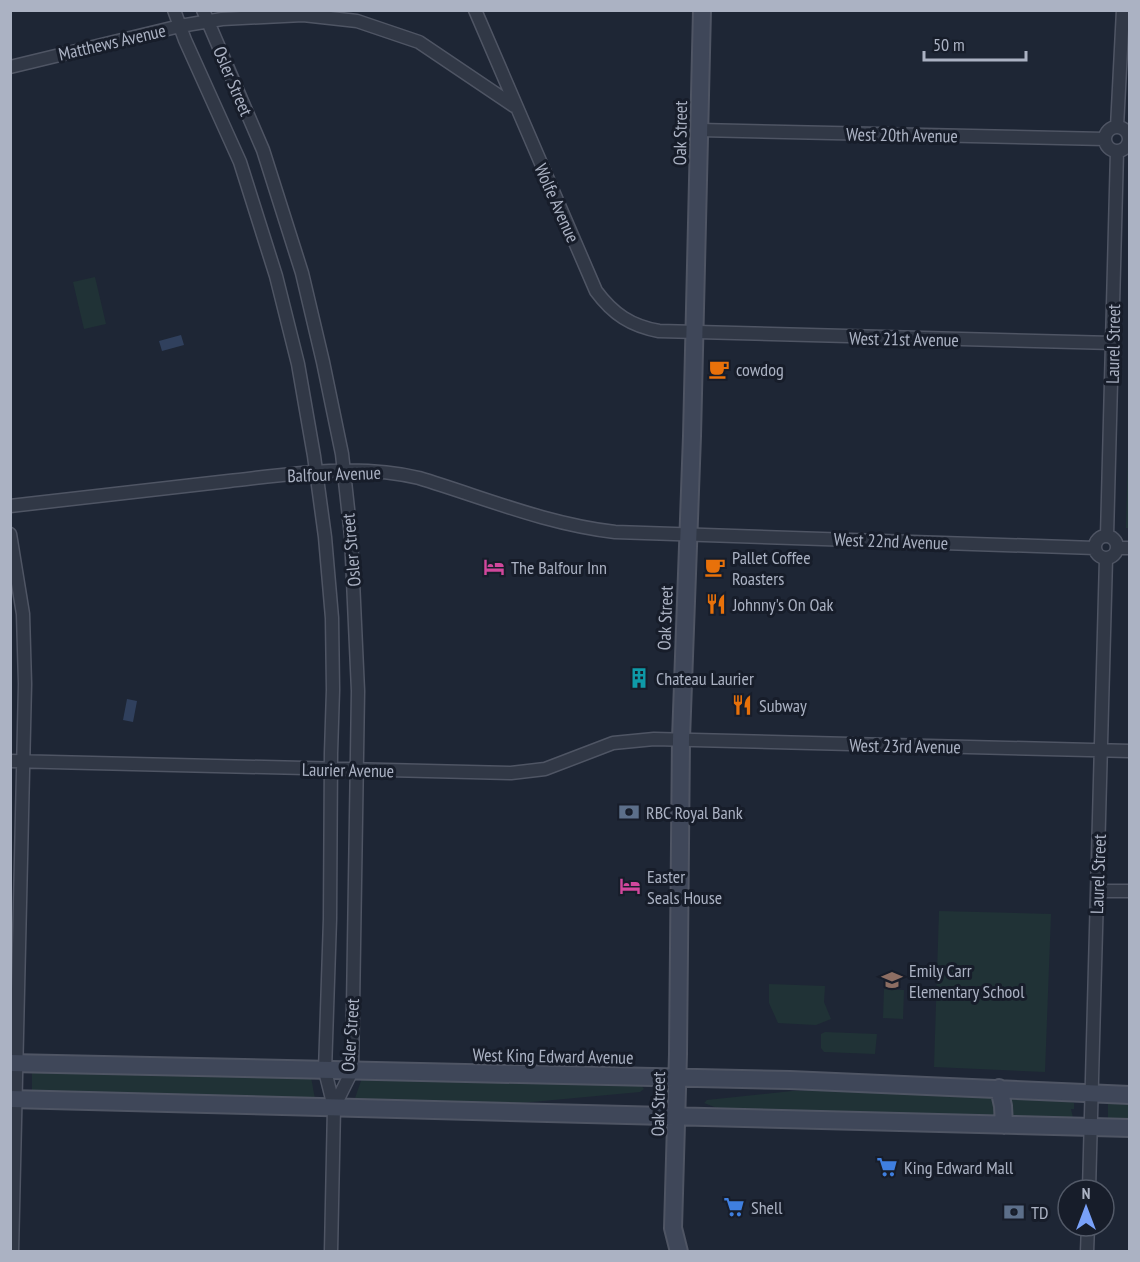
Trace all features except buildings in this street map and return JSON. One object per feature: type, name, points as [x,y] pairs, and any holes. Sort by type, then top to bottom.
[{"type":"main road","name":"Oak Street","points":[[679,1251],[673,1228],[678,1078],[681,739],[702,10]]},
{"type":"main road","name":"West King Edward Avenue","points":[[14,1064],[790,1080],[1130,1095]]},
{"type":"main road","points":[[999,1088],[1004,1106],[1004,1125]]},
{"type":"main road","points":[[13,1099],[1130,1128]]},
{"type":"main road","name":"Oak Street","points":[[664,1251],[673,1228]]},
{"type":"street","name":"Osler Street","points":[[174,10],[240,162],[276,276],[298,364],[325,537],[332,618],[333,690],[330,770],[330,919],[325,1071],[334,1107],[331,1251]]},
{"type":"street","name":"Wolfe Avenue","points":[[474,10],[596,291],[614,313],[645,329],[694,333]]},
{"type":"street","points":[[1118,128],[1123,10]]},
{"type":"street","name":"Matthews Avenue","points":[[10,68],[180,26],[206,16],[303,15],[357,21],[419,42],[463,69],[514,106]]},
{"type":"street","name":"Osler Street","points":[[206,16],[263,150],[302,273],[323,362],[343,470],[351,536],[358,691],[352,1071],[334,1107]]},
{"type":"street","points":[[1118,128],[1125,132],[1129,140],[1125,148],[1117,151],[1108,148],[1104,139],[1108,131],[1118,128]]},
{"type":"street","name":"West 20th Avenue","points":[[700,130],[1104,139]]},
{"type":"street","name":"Laurel Street","points":[[1107,536],[1117,151]]},
{"type":"street","name":"West 21st Avenue","points":[[694,333],[1113,343]]},
{"type":"street","name":"Balfour Avenue","points":[[10,506],[316,472],[381,471],[419,478],[514,510],[589,529],[687,536]]},
{"type":"street","points":[[10,534],[23,614],[25,684],[17,761],[12,1251]]},
{"type":"street","name":"West 22nd Avenue","points":[[687,536],[786,537],[1095,548]]},
{"type":"street","points":[[1107,536],[1123,548],[1106,558],[1099,555],[1095,548],[1099,540],[1107,536]]},
{"type":"street","name":"Laurel Street","points":[[1089,1178],[1106,558]]},
{"type":"street","name":"Laurier Avenue","points":[[17,761],[330,770],[528,772],[561,764],[613,743],[639,739],[681,739]]},
{"type":"street","name":"West 23rd Avenue","points":[[681,739],[1130,751]]},
{"type":"street","points":[[1097,891],[1130,891]]},
{"type":"shaded area","points":[[95,277],[106,324],[84,329],[73,282]]},
{"type":"shaded area","points":[[1129,416],[1130,528],[1126,528]]},
{"type":"shaded area","points":[[939,911],[1051,914],[1045,1072],[934,1067]]},
{"type":"shaded area","points":[[769,984],[825,986],[824,1002],[831,1019],[816,1025],[778,1023],[769,1003]]},
{"type":"shaded area","points":[[884,989],[904,990],[903,1019],[883,1018]]},
{"type":"shaded area","points":[[825,1032],[877,1034],[875,1054],[824,1052],[821,1048],[821,1034]]},
{"type":"shaded area","points":[[32,1071],[311,1077],[315,1099],[32,1092]]},
{"type":"shaded area","points":[[362,1078],[641,1085],[644,1089],[640,1092],[510,1104],[362,1101],[355,1098]]},
{"type":"shaded area","points":[[853,1089],[986,1096],[995,1101],[997,1111],[987,1116],[734,1110],[717,1108],[704,1103],[707,1100],[792,1091]]},
{"type":"shaded area","points":[[1008,1097],[1057,1098],[1074,1103],[1074,1109],[1071,1109],[1073,1118],[1013,1117]]},
{"type":"shaded area","points":[[1129,1101],[1129,1120],[1108,1119],[1108,1104]]},
{"type":"water","points":[[181,335],[184,345],[162,351],[159,341]]},
{"type":"water","points":[[127,699],[137,701],[133,722],[123,720]]},
{"type":"place","name":"cowdog","points":[[719,369]]},
{"type":"place","name":"The Balfour Inn","points":[[494,567]]},
{"type":"place","name":"Pallet Coffee Roasters","points":[[715,567]]},
{"type":"place","name":"Johnny's On Oak","points":[[716,604]]},
{"type":"place","name":"Chateau Laurier","points":[[639,678]]},
{"type":"place","name":"Subway","points":[[742,705]]},
{"type":"place","name":"RBC Royal Bank","points":[[629,812]]},
{"type":"place","name":"Easter Seals House","points":[[630,886]]},
{"type":"place","name":"Emily Carr Elementary School","points":[[892,980]]},
{"type":"place","name":"King Edward Mall","points":[[887,1167]]},
{"type":"place","name":"Shell","points":[[734,1207]]},
{"type":"place","name":"TD","points":[[1014,1212]]}]
